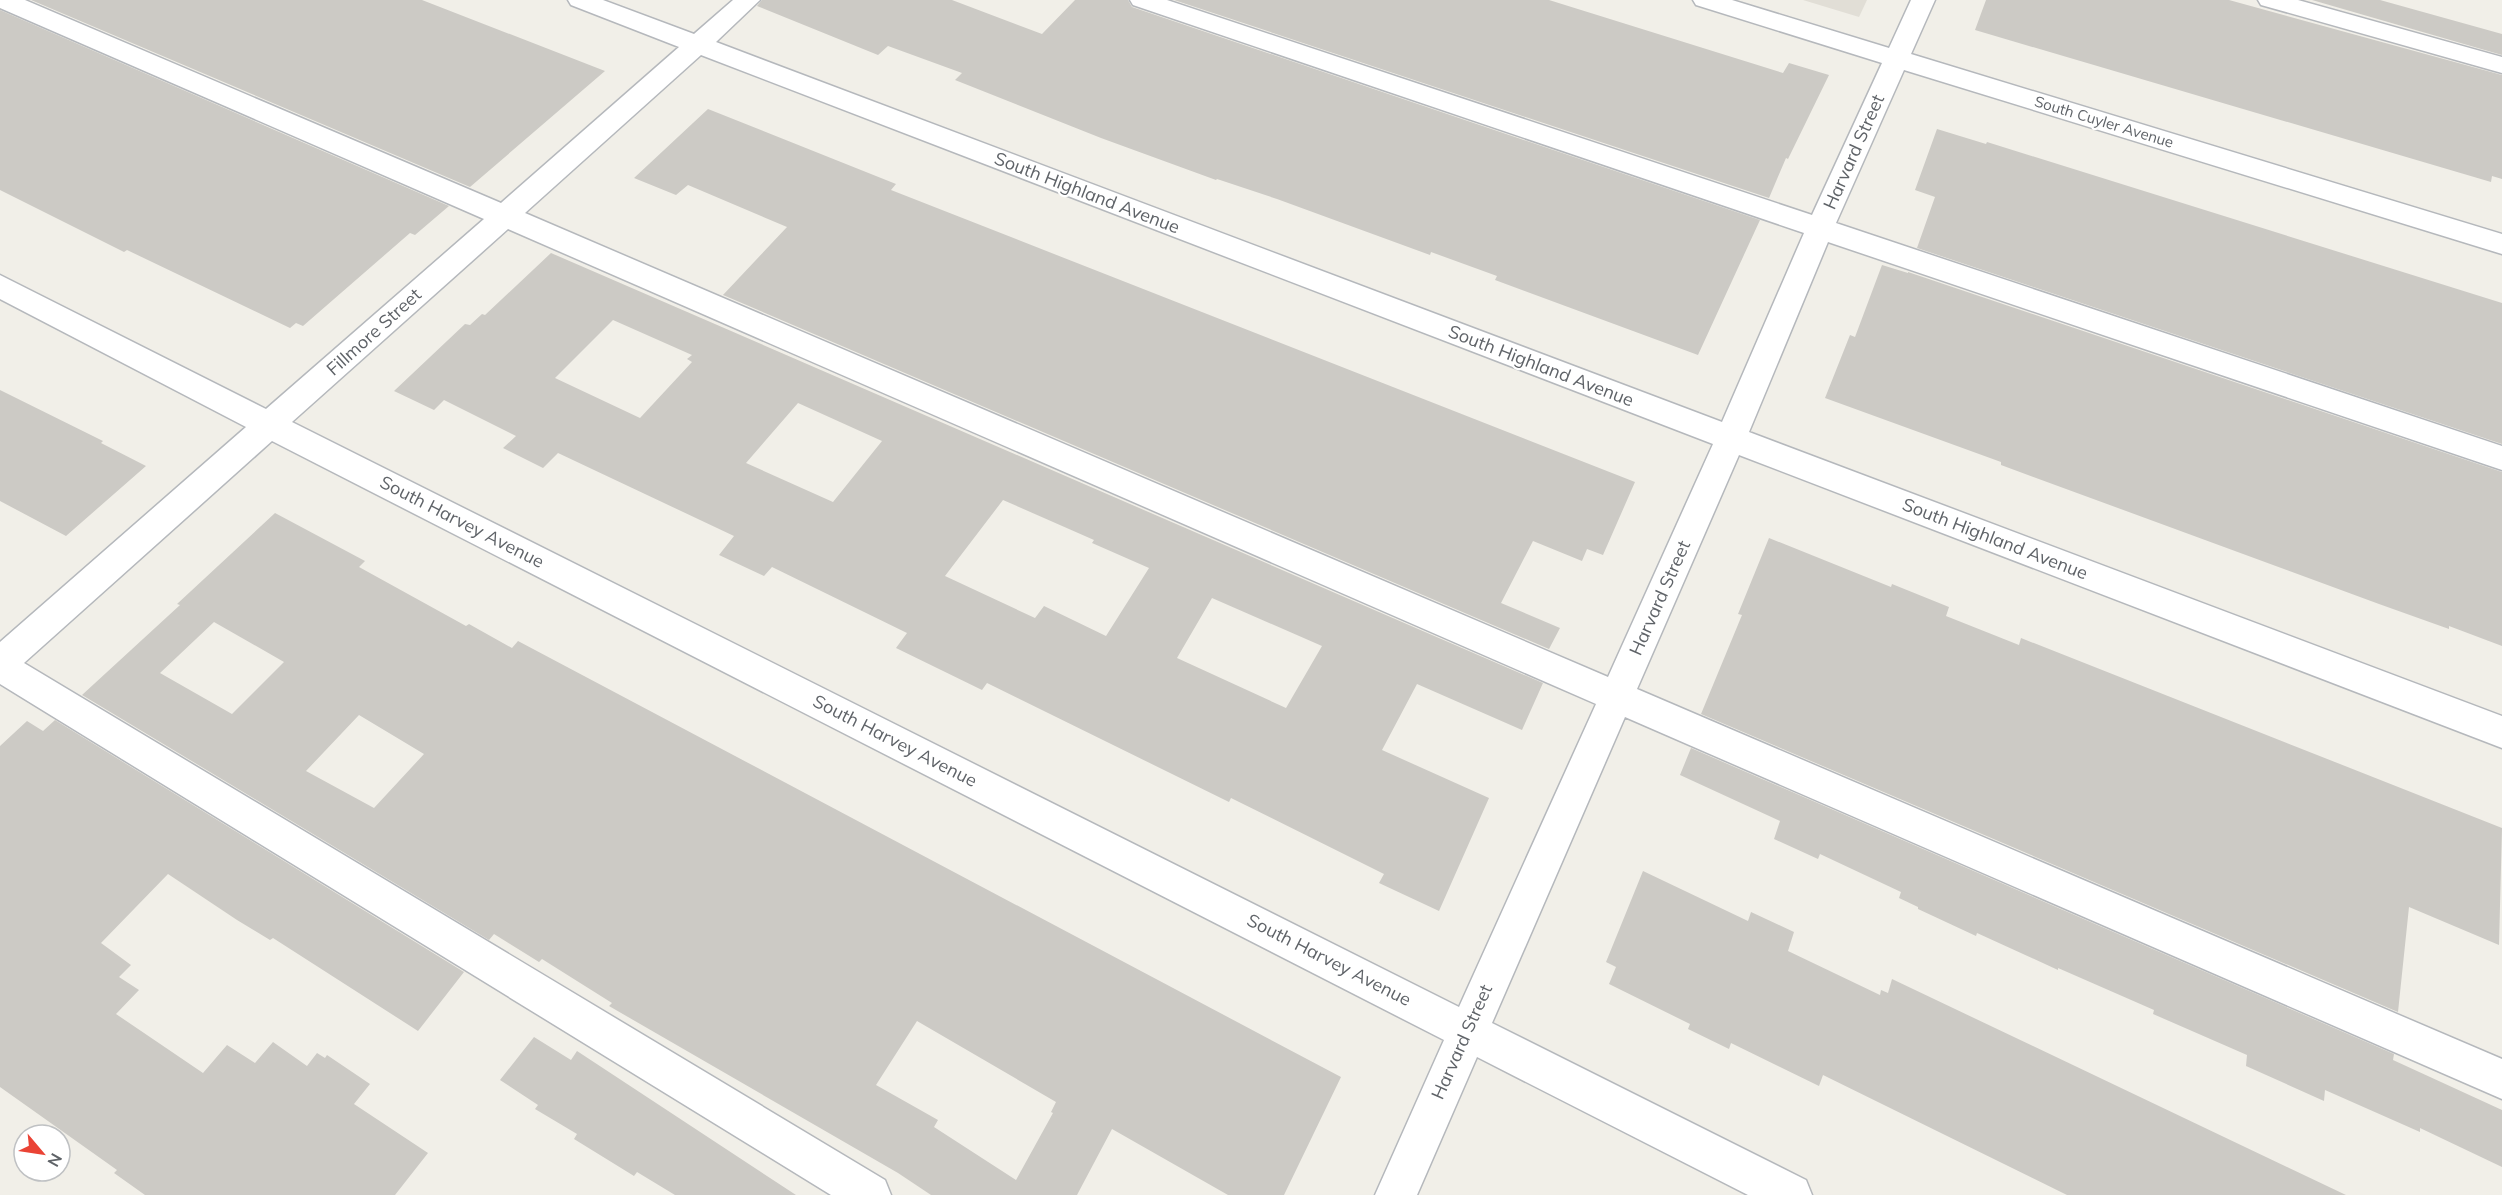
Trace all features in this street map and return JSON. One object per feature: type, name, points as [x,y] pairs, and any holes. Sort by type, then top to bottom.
[{"type":"street","points":[[4,0],[2502,1079]]},
{"type":"street","name":"South Highland Avenue","points":[[580,0],[2502,732]]},
{"type":"street","name":"Fillmore Street","points":[[0,665],[748,0]]},
{"type":"street","points":[[1142,0],[2502,458]]},
{"type":"street","name":"South Cuyler Avenue","points":[[1705,0],[2502,244]]},
{"type":"street","name":"Harvard Street","points":[[1396,1195],[1731,438],[1820,228],[1923,0]]},
{"type":"street","points":[[2270,0],[2502,64]]},
{"type":"street","name":"South Harvey Avenue","points":[[0,286],[1791,1195]]},
{"type":"street","points":[[0,665],[870,1195]]},
{"type":"shaded area","points":[[1803,0],[1867,0],[1859,17]]},
{"type":"building","points":[[31,0],[422,0],[605,71],[470,187]]},
{"type":"building","points":[[762,0],[952,0],[1042,34],[1075,0],[1128,0],[1132,7],[1760,220],[1698,355],[1495,280],[1497,276],[1431,252],[1430,255],[1101,138],[955,80],[962,73],[888,46],[878,55],[757,6]]},
{"type":"building","points":[[1174,0],[1549,0],[1783,73],[1789,63],[1829,75],[1788,159],[1786,158],[1769,198]]},
{"type":"building","points":[[1986,0],[2229,0],[2502,75],[2502,179],[2492,176],[2491,182],[1975,30]]},
{"type":"building","points":[[2312,0],[2380,0],[2502,34],[2502,55]]},
{"type":"building","points":[[0,10],[449,206],[415,235],[410,233],[303,326],[296,323],[290,328],[127,250],[124,252],[0,190]]},
{"type":"building","points":[[708,109],[896,184],[891,190],[1635,482],[1603,555],[1587,549],[1582,561],[1533,541],[1501,603],[1560,628],[1549,649],[723,295],[787,227],[688,185],[676,195],[634,178]]},
{"type":"building","points":[[1937,129],[1986,144],[1987,142],[2502,303],[2502,444],[1917,248],[1935,197],[1915,190]]},
{"type":"building","points":[[551,253],[1543,683],[1522,730],[1417,684],[1382,750],[1489,798],[1439,911],[1379,883],[1384,874],[1231,798],[1229,802],[987,683],[982,690],[896,648],[907,633],[772,567],[764,576],[719,555],[734,536],[558,453],[543,468],[503,448],[516,436],[444,400],[434,410],[394,391],[465,324],[470,325],[482,314],[485,315]],"holes":[[[613,320],[692,355],[687,359],[692,362],[640,418],[555,378]],[[798,403],[882,441],[833,502],[746,463]],[[1003,500],[1094,540],[1092,543],[1149,568],[1106,636],[1044,606],[1035,618],[945,576]],[[1212,598],[1322,646],[1286,708],[1177,658]]]},
{"type":"building","points":[[1882,265],[2502,472],[2502,646],[2449,626],[2449,629],[2379,604],[1825,398],[1850,335],[1855,337]]},
{"type":"building","points":[[0,390],[103,441],[101,443],[146,466],[66,536],[0,501]]},
{"type":"building","points":[[275,513],[365,561],[359,567],[466,626],[469,624],[512,648],[518,641],[1341,1077],[1284,1195],[1228,1195],[1112,1129],[1077,1195],[931,1195],[898,1173],[609,1006],[612,1003],[542,959],[539,962],[494,934],[489,940],[82,695],[180,605],[177,604]],"holes":[[[214,622],[284,662],[232,714],[160,673]],[[359,715],[424,754],[374,808],[306,771]],[[917,1021],[1056,1102],[1051,1112],[1053,1113],[1016,1180],[934,1127],[938,1120],[876,1085]]]},
{"type":"building","points":[[1769,538],[1891,587],[1892,584],[1949,607],[1946,616],[2019,645],[2021,638],[2502,828],[2499,945],[2409,907],[2398,1012],[1701,714],[1742,615],[1738,614]]},
{"type":"building","points":[[55,720],[464,972],[418,1031],[273,938],[270,940],[237,920],[168,874],[101,943],[131,965],[119,977],[139,990],[116,1014],[203,1073],[227,1045],[255,1063],[273,1042],[307,1066],[317,1053],[325,1058],[327,1055],[370,1084],[354,1104],[428,1153],[395,1195],[145,1195],[114,1173],[117,1170],[72,1138],[72,1123],[51,1123],[0,1087],[0,746],[27,721],[43,731]]},
{"type":"building","points":[[1691,748],[2394,1054],[2393,1060],[2502,1110],[2502,1167],[2420,1128],[2420,1132],[2325,1090],[2324,1101],[2246,1066],[2247,1055],[2153,1014],[2154,1010],[1977,933],[1976,936],[1899,898],[1901,892],[1820,854],[1818,859],[1774,839],[1780,821],[1680,775]]},
{"type":"building","points":[[1643,871],[1748,921],[1751,912],[1794,932],[1788,951],[1880,995],[1881,990],[1888,993],[1892,979],[2346,1195],[2067,1195],[1823,1075],[1819,1086],[1731,1043],[1729,1049],[1688,1029],[1690,1024],[1609,984],[1616,967],[1606,962]]},
{"type":"building","points":[[534,1037],[571,1060],[577,1051],[796,1195],[675,1195],[637,1172],[634,1176],[574,1139],[577,1134],[535,1109],[538,1105],[500,1080]]}]
